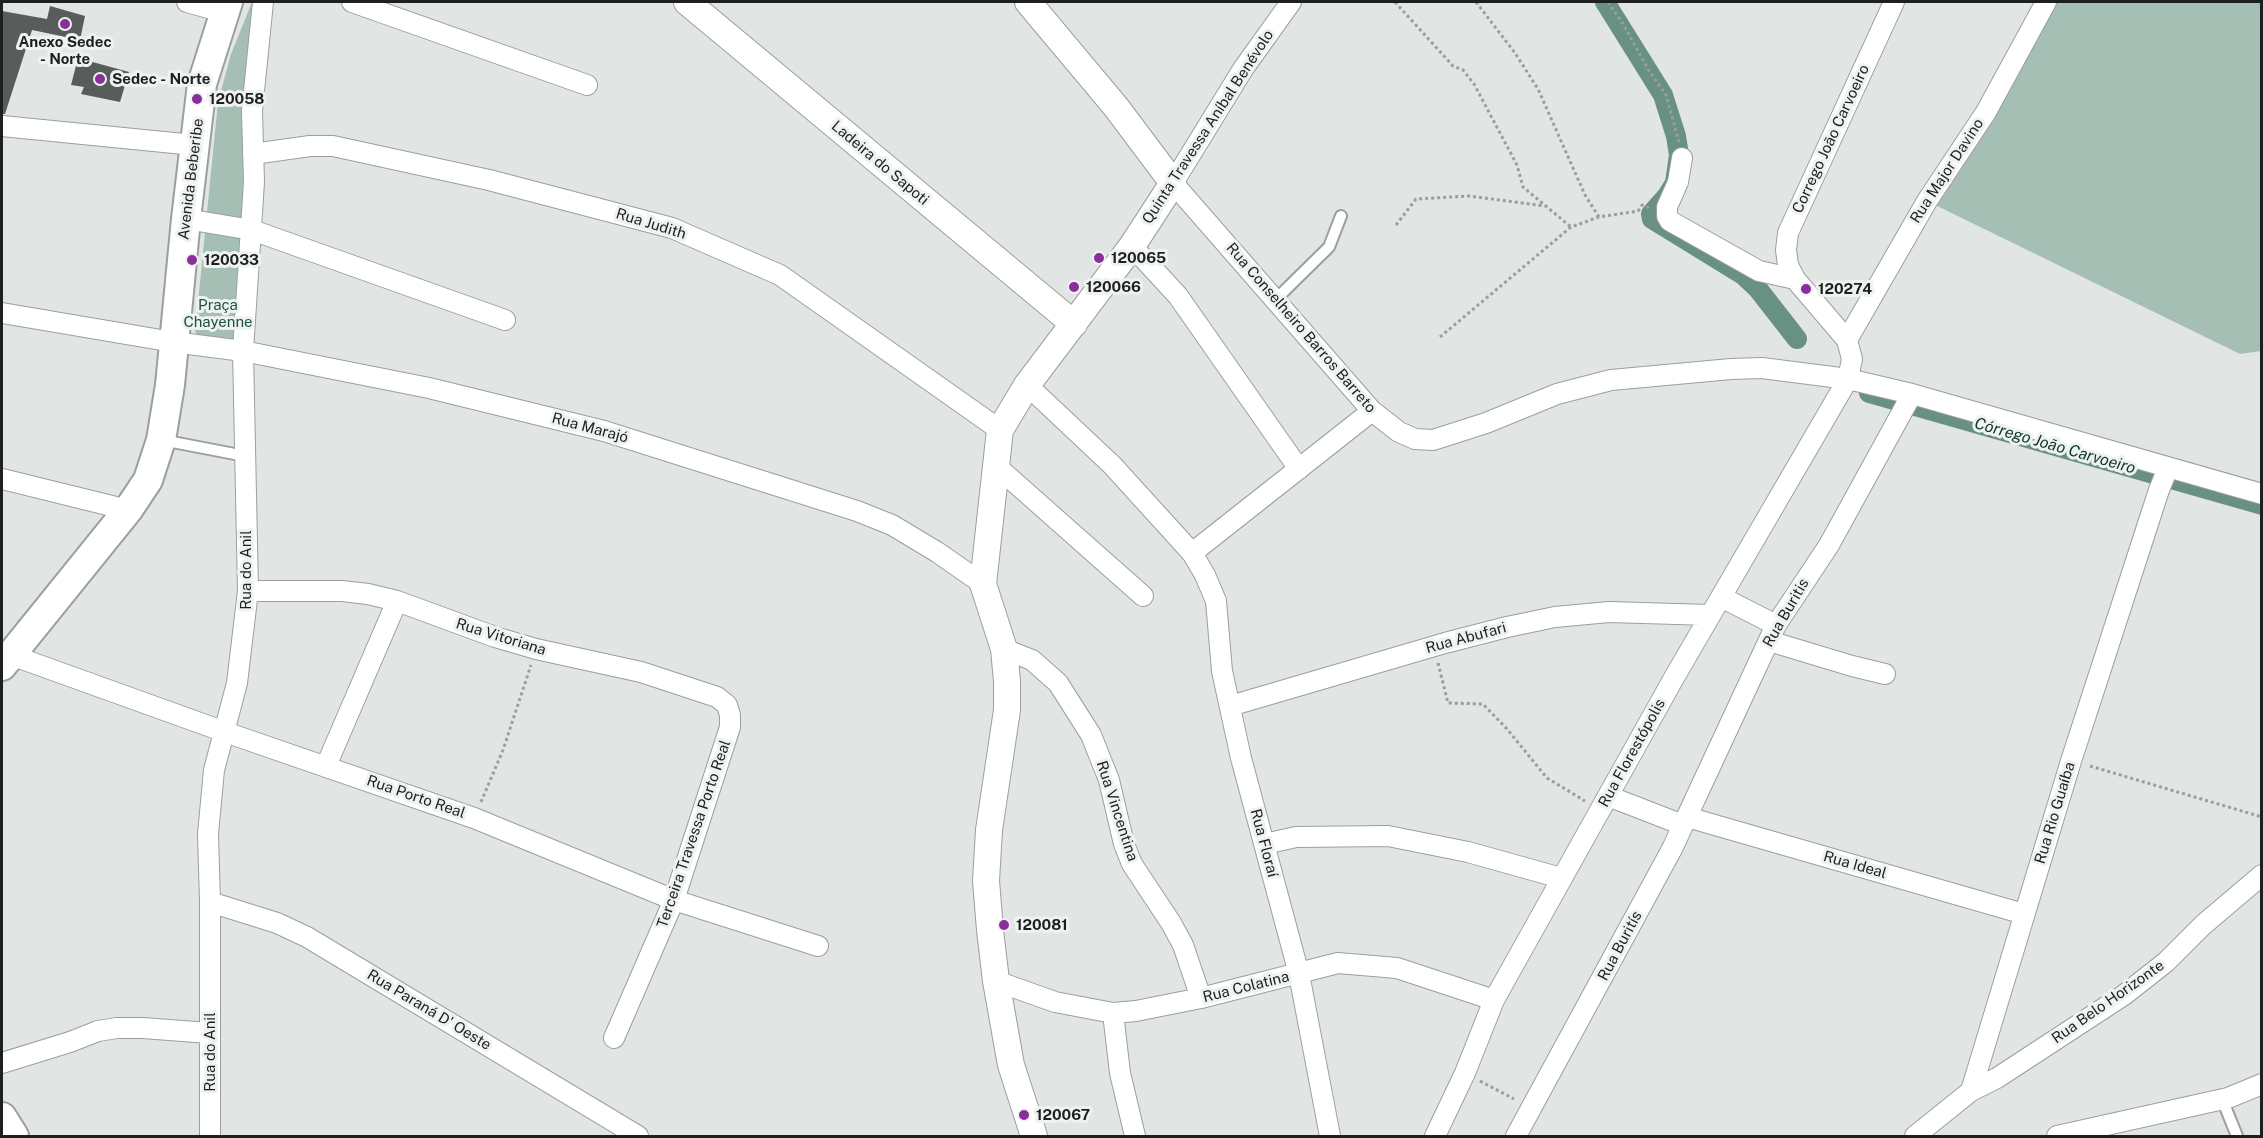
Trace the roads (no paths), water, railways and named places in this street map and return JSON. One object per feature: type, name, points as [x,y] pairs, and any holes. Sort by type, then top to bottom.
[{"type":"main road","name":"Avenida Beberibe","points":[[6,661],[128,510],[148,480],[161,440],[170,385],[202,84],[225,7]]},
{"type":"main road","points":[[2,1118],[14,1137]]},
{"type":"street","points":[[187,2],[225,7]]},
{"type":"street","name":"Rua do Anil","points":[[210,1137],[209,823],[214,770],[237,683],[248,591],[243,351],[254,182],[252,111],[263,2]]},
{"type":"street","points":[[352,2],[587,85]]},
{"type":"street","name":"Ladeira do Sapoti","points":[[687,2],[1074,324]]},
{"type":"street","name":"Quinta Travessa Aníbal Benévolo","points":[[1034,1137],[1011,1065],[996,981],[986,881],[989,830],[1007,710],[1004,649],[983,584],[1000,430],[1027,385],[1132,246],[1243,69],[1291,2]]},
{"type":"street","name":"Corrego João Carvoeiro","points":[[1795,279],[1788,265],[1786,250],[1788,233],[1894,2]]},
{"type":"street","name":"Rua Major Davino","points":[[1847,340],[1927,201],[1986,112],[2046,2]]},
{"type":"street","name":"Rua Conselheiro Barros Barreto","points":[[1039,6],[1173,183],[1372,411],[1399,432],[1415,440],[1433,440],[1486,423],[1557,394],[1611,380],[1762,368],[1848,379],[1908,402],[2165,477],[2262,494]]},
{"type":"street","points":[[2,126],[194,145]]},
{"type":"street","name":"Rua Judith","points":[[253,154],[310,146],[333,146],[489,180],[672,228],[780,275],[1000,430]]},
{"type":"street","points":[[1682,158],[1678,182],[1667,207],[1667,216],[1677,226],[1759,271],[1795,279],[1847,340],[1852,359],[1848,379]]},
{"type":"street","points":[[186,219],[252,230],[505,320]]},
{"type":"street","points":[[1132,246],[1178,296],[1299,469]]},
{"type":"street","name":"Rua Marajó","points":[[2,313],[173,342],[243,351],[429,388],[604,431],[857,511],[892,525],[937,552],[983,584]]},
{"type":"street","name":"Rua Florestópolis","points":[[1435,1137],[1465,1073],[1494,1000],[1710,615],[1848,379]]},
{"type":"street","name":"Rua Floraí","points":[[1027,385],[1112,465],[1192,553],[1216,601],[1222,671],[1240,758],[1299,974],[1330,1137]]},
{"type":"street","name":"Rua Buritis","points":[[1685,821],[1772,633],[1829,545],[1908,402]]},
{"type":"street","points":[[1192,553],[1372,411]]},
{"type":"street","points":[[995,465],[1143,596]]},
{"type":"street","name":"Rua Rio Guaíba","points":[[1971,1091],[2071,761],[2165,477]]},
{"type":"street","points":[[2,479],[128,510]]},
{"type":"street","name":"Rua Vitoriana","points":[[248,591],[342,591],[397,601],[495,637],[536,649],[641,672],[717,697],[727,705],[730,727]]},
{"type":"street","points":[[1721,597],[1772,633],[1852,666],[1885,674]]},
{"type":"street","points":[[326,766],[397,601]]},
{"type":"street","name":"Rua Abufari","points":[[1230,706],[1434,647],[1556,616],[1609,612],[1710,615]]},
{"type":"street","name":"Rua Vincentina","points":[[1004,649],[1032,660],[1058,683],[1091,735],[1109,780],[1124,844],[1132,864],[1172,923],[1183,945],[1201,998]]},
{"type":"street","name":"Rua Porto Real","points":[[6,661],[326,766],[474,818],[674,900],[818,945]]},
{"type":"street","name":"Terceira Travessa Porto Real","points":[[614,1038],[674,900],[730,727]]},
{"type":"street","points":[[1604,803],[1685,821]]},
{"type":"street","name":"Rua Ideal","points":[[1685,821],[2024,914]]},
{"type":"street","name":"Rua Buritís","points":[[1516,1137],[1685,821]]},
{"type":"street","points":[[1265,844],[1296,837],[1388,836],[1468,852],[1561,878]]},
{"type":"street","name":"Rua Belo Horizonte","points":[[1971,1091],[1997,1078],[2124,995],[2166,962],[2203,925],[2262,875]]},
{"type":"street","name":"Rua Paraná D' Oeste","points":[[210,902],[277,923],[307,937],[638,1137]]},
{"type":"street","name":"Rua Colatina","points":[[996,981],[1055,1002],[1113,1012],[1136,1011],[1201,998],[1338,963],[1397,968],[1494,1000]]},
{"type":"street","points":[[1113,1012],[1120,1073],[1135,1137]]},
{"type":"street","points":[[2,1063],[98,1031],[117,1028],[209,1033]]},
{"type":"street","points":[[2057,1137],[2222,1100],[2262,1084]]},
{"type":"street","points":[[1915,1137],[1971,1091]]},
{"type":"lane","points":[[1275,300],[1329,247],[1341,216]]},
{"type":"lane","points":[[161,440],[245,456]]},
{"type":"lane","points":[[2222,1100],[2237,1137]]},
{"type":"waterway","name":"Córrego João Carvoeiro","points":[[1605,2],[1663,95],[1676,136],[1679,155],[1675,183],[1651,214],[1652,219],[1743,275],[1758,289],[1797,339]]},
{"type":"waterway","name":"Córrego João Carvoeiro","points":[[1869,393],[2262,505]]},
{"type":"place","name":"Anexo Sedec - Norte","points":[[65,24]]},
{"type":"place","name":"Sedec - Norte","points":[[100,79]]},
{"type":"place","name":"120058","points":[[197,99]]},
{"type":"place","name":"120065","points":[[1099,258]]},
{"type":"place","name":"120033","points":[[192,260]]},
{"type":"place","name":"120066","points":[[1074,287]]},
{"type":"place","name":"120274","points":[[1806,289]]},
{"type":"place","name":"120081","points":[[1004,925]]},
{"type":"place","name":"120067","points":[[1024,1115]]},
{"type":"park label","name":"Praça Chayenne","points":[[218,314]]}]
